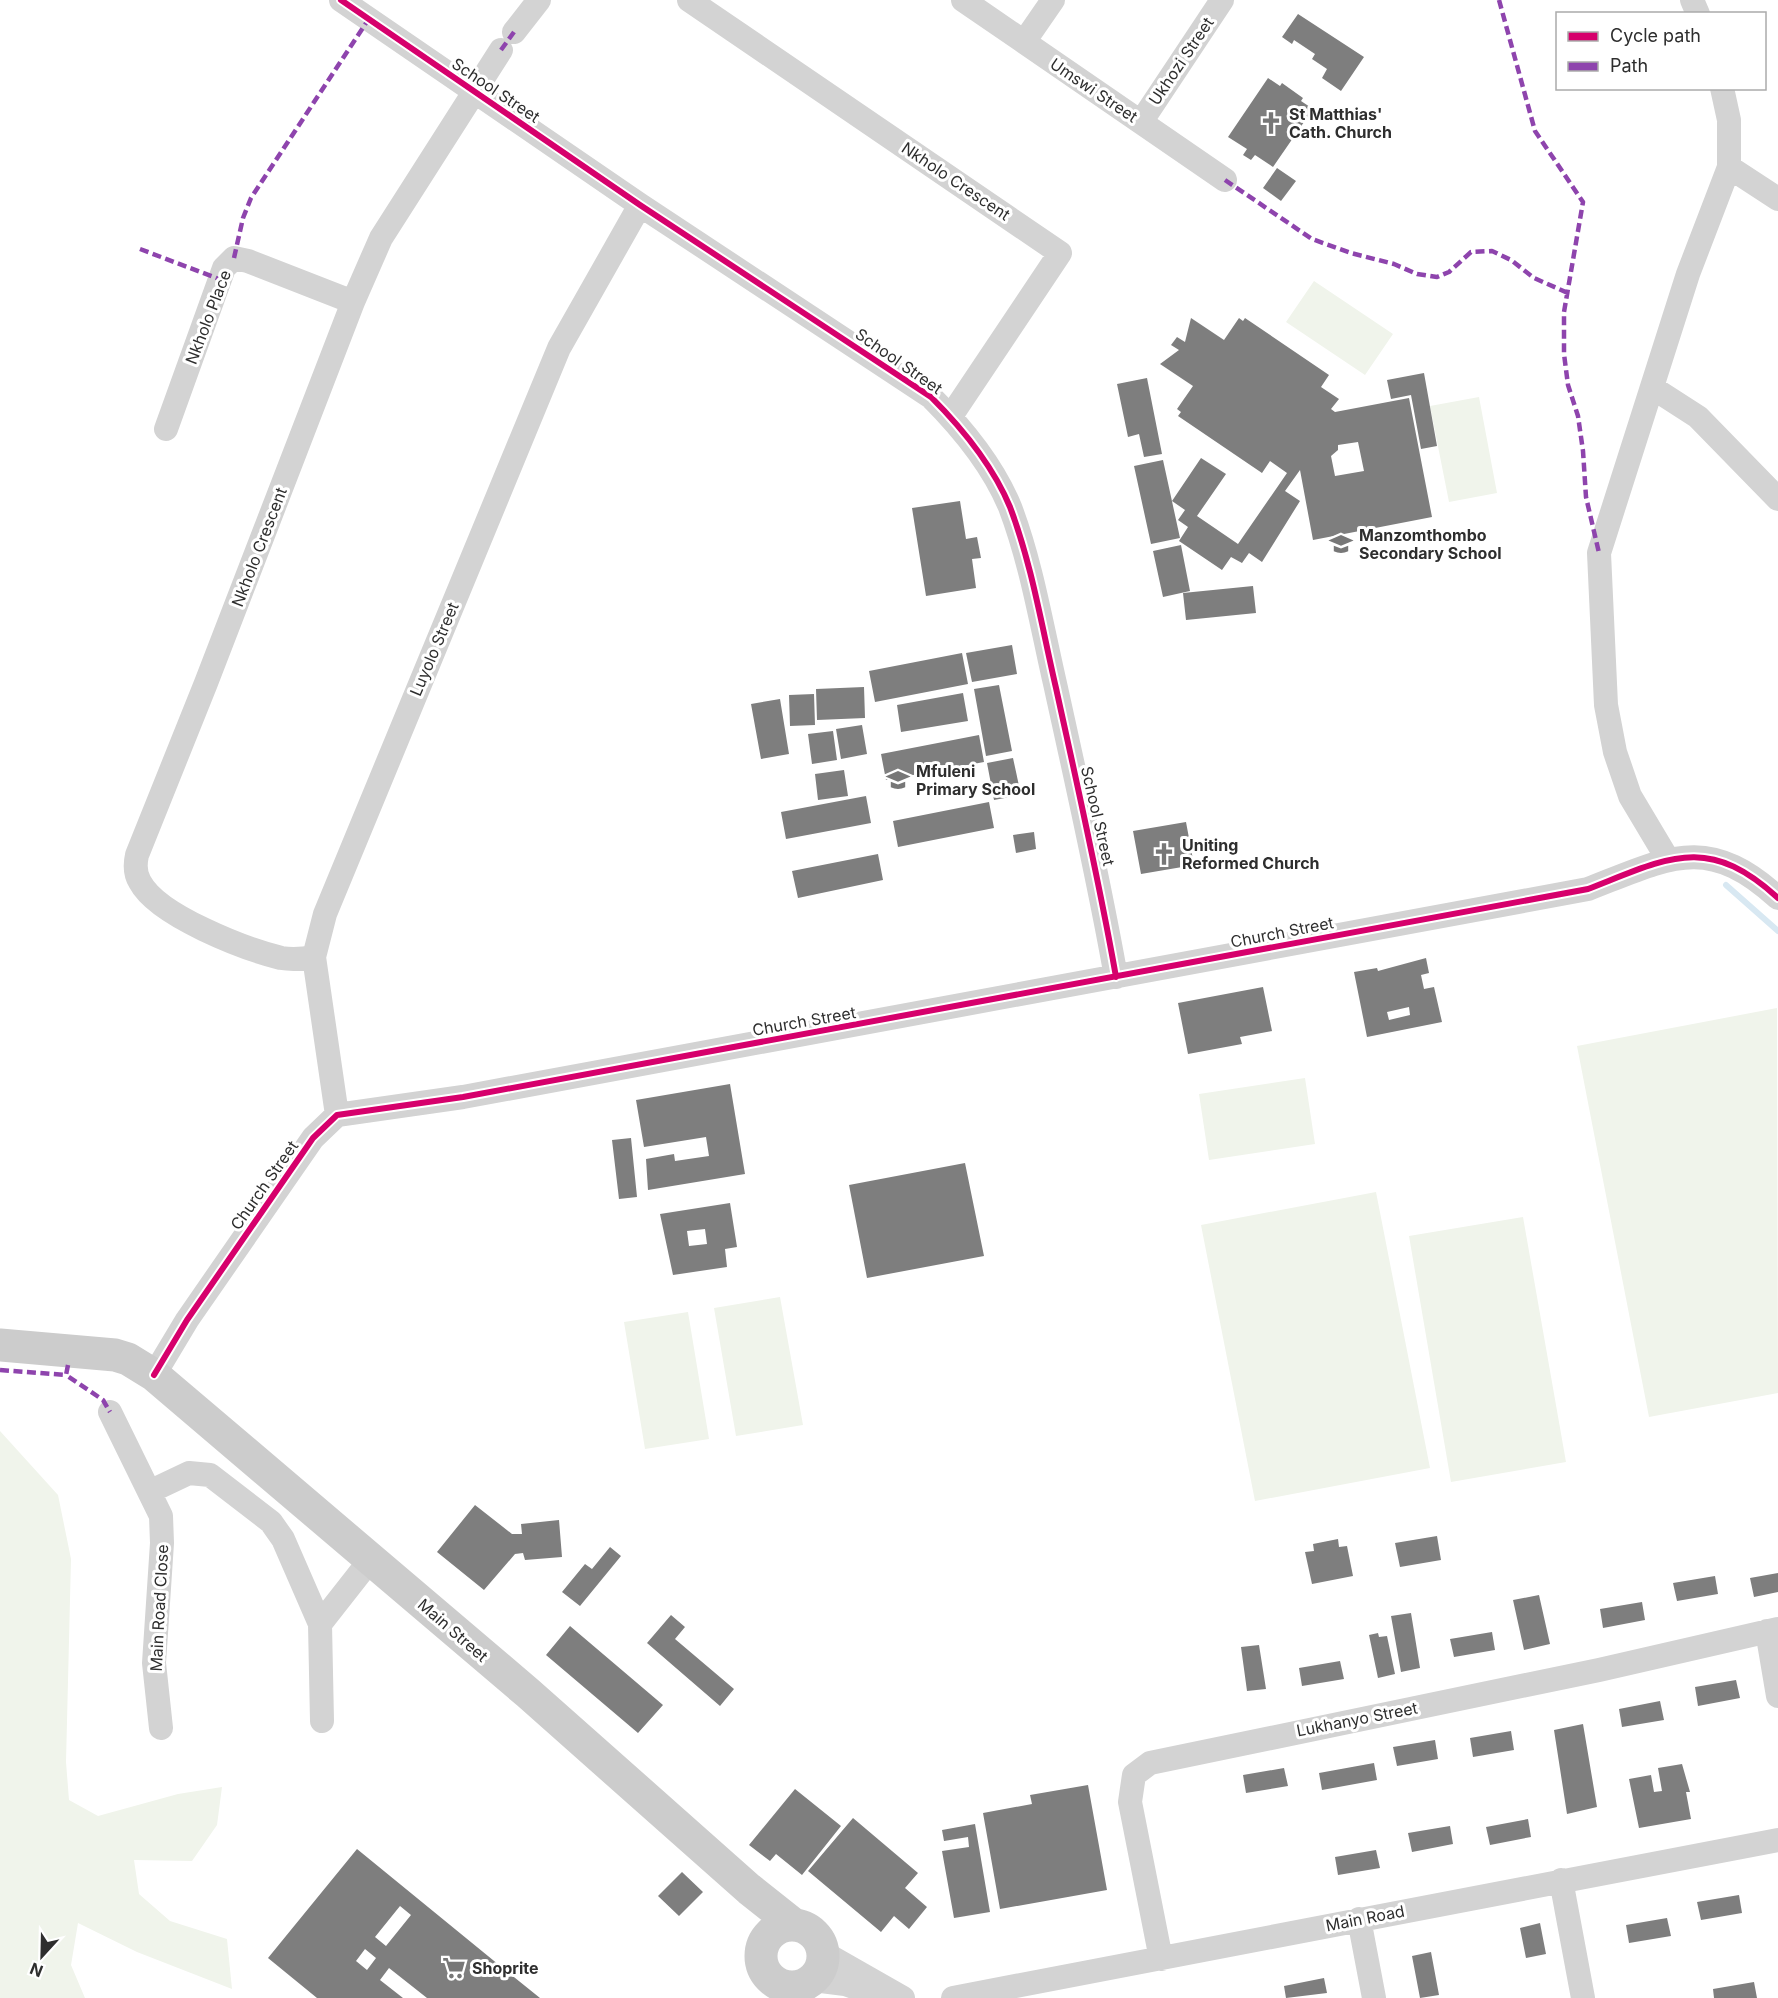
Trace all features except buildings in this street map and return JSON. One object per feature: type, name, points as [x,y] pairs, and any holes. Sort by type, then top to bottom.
[{"type":"street","name":"School Street","points":[[341,0],[640,205],[931,397],[951,416],[998,484],[1010,507],[1028,564],[1100,887],[1116,977]]},
{"type":"street","name":"Nkholo Crescent","points":[[314,957],[294,960],[280,957],[183,919],[161,906],[140,884],[135,863],[353,302],[381,238],[473,91],[507,41],[539,0]]},
{"type":"street","name":"Nkholo Crescent","points":[[688,0],[1060,254],[951,416]]},
{"type":"street","name":"Umswi Street","points":[[963,0],[1226,180]]},
{"type":"street","points":[[1024,42],[1053,0]]},
{"type":"street","name":"Ukhozi Street","points":[[1141,122],[1222,0]]},
{"type":"street","points":[[1667,858],[1630,796],[1615,752],[1606,705],[1599,553],[1689,274],[1729,167],[1729,120],[1722,90]]},
{"type":"street","points":[[1729,167],[1778,198]]},
{"type":"street","name":"Luyolo Street","points":[[337,1115],[314,957],[325,914],[559,348],[640,205]]},
{"type":"street","name":"Nkholo Place","points":[[166,429],[224,268],[234,258],[248,261],[353,302]]},
{"type":"street","points":[[1653,388],[1698,417],[1778,499]]},
{"type":"street","name":"Church Street","points":[[154,1375],[187,1320],[313,1138],[337,1115],[463,1096],[1588,889],[1667,858],[1701,856],[1733,864],[1778,898]]},
{"type":"street","name":"Main Street","points":[[0,1345],[115,1355],[128,1359],[154,1375],[602,1758],[749,1889],[780,1930]]},
{"type":"street","name":"Main Road Close","points":[[111,1412],[151,1491],[161,1516],[163,1532],[154,1663],[161,1728]]},
{"type":"street","points":[[151,1491],[179,1476],[199,1473],[210,1475],[260,1513],[284,1539],[320,1624],[322,1721]]},
{"type":"street","points":[[320,1624],[371,1559]]},
{"type":"street","name":"Lukhanyo Street","points":[[1161,1959],[1130,1802],[1134,1774],[1150,1763],[1599,1670],[1773,1630],[1778,1696]]},
{"type":"street","name":"Main Road","points":[[953,1998],[1161,1959],[1359,1918],[1778,1840]]},
{"type":"street","points":[[1561,1881],[1583,1998]]},
{"type":"street","points":[[1359,1918],[1374,1998]]},
{"type":"street","points":[[792,1982],[822,1945],[812,1930],[780,1930],[761,1958],[792,1982],[903,1998]]},
{"type":"street","points":[[792,1982],[845,1984],[885,1998]]},
{"type":"shaded area","points":[[1314,281],[1393,334],[1365,375],[1286,322]]},
{"type":"shaded area","points":[[1479,397],[1497,493],[1449,502],[1430,406]]},
{"type":"shaded area","points":[[1777,1008],[1778,1393],[1649,1417],[1577,1046]]},
{"type":"shaded area","points":[[1305,1078],[1315,1144],[1209,1160],[1199,1094]]},
{"type":"shaded area","points":[[1376,1192],[1430,1468],[1255,1501],[1201,1225]]},
{"type":"shaded area","points":[[1523,1217],[1566,1462],[1451,1482],[1409,1236]]},
{"type":"shaded area","points":[[780,1297],[803,1425],[736,1436],[714,1308]]},
{"type":"shaded area","points":[[688,1312],[709,1439],[645,1449],[624,1322]]},
{"type":"shaded area","points":[[0,1431],[58,1495],[71,1559],[66,1762],[69,1800],[98,1816],[178,1794],[222,1787],[217,1825],[192,1861],[134,1860],[139,1894],[170,1921],[227,1939],[232,1989],[137,1952],[78,1923],[71,1965],[85,1998],[0,1998]]},
{"type":"waterway","points":[[1726,885],[1778,931]]},
{"type":"marked path","points":[[1499,0],[1535,131],[1583,202],[1564,312],[1564,354],[1568,385],[1578,416],[1586,497],[1599,553]]},
{"type":"marked path","points":[[234,258],[243,218],[251,198],[368,20]]},
{"type":"marked path","points":[[501,50],[514,32]]},
{"type":"marked path","points":[[1225,180],[1312,239],[1351,253],[1394,264],[1417,274],[1437,277],[1449,272],[1471,252],[1492,251],[1511,260],[1534,278],[1568,293]]},
{"type":"marked path","points":[[140,249],[219,279]]},
{"type":"marked path","points":[[68,1365],[66,1375],[103,1400],[110,1412]]},
{"type":"marked path","points":[[0,1370],[66,1375]]},
{"type":"cycle path","points":[[341,0],[640,205],[931,397],[965,435],[995,477],[1018,529],[1036,597],[1088,832],[1116,977]]},
{"type":"cycle path","points":[[154,1375],[187,1320],[313,1138],[337,1115],[463,1097],[1588,889],[1665,861],[1708,858],[1730,865],[1753,878],[1778,898]]},
{"type":"place","name":"St Matthias' Cath. Church","points":[[1271,123]]},
{"type":"place","name":"Manzomthombo Secondary School","points":[[1341,544]]},
{"type":"place","name":"Mfuleni Primary School","points":[[898,780]]},
{"type":"place","name":"Uniting Reformed Church","points":[[1164,854]]},
{"type":"place","name":"Shoprite","points":[[454,1968]]}]
